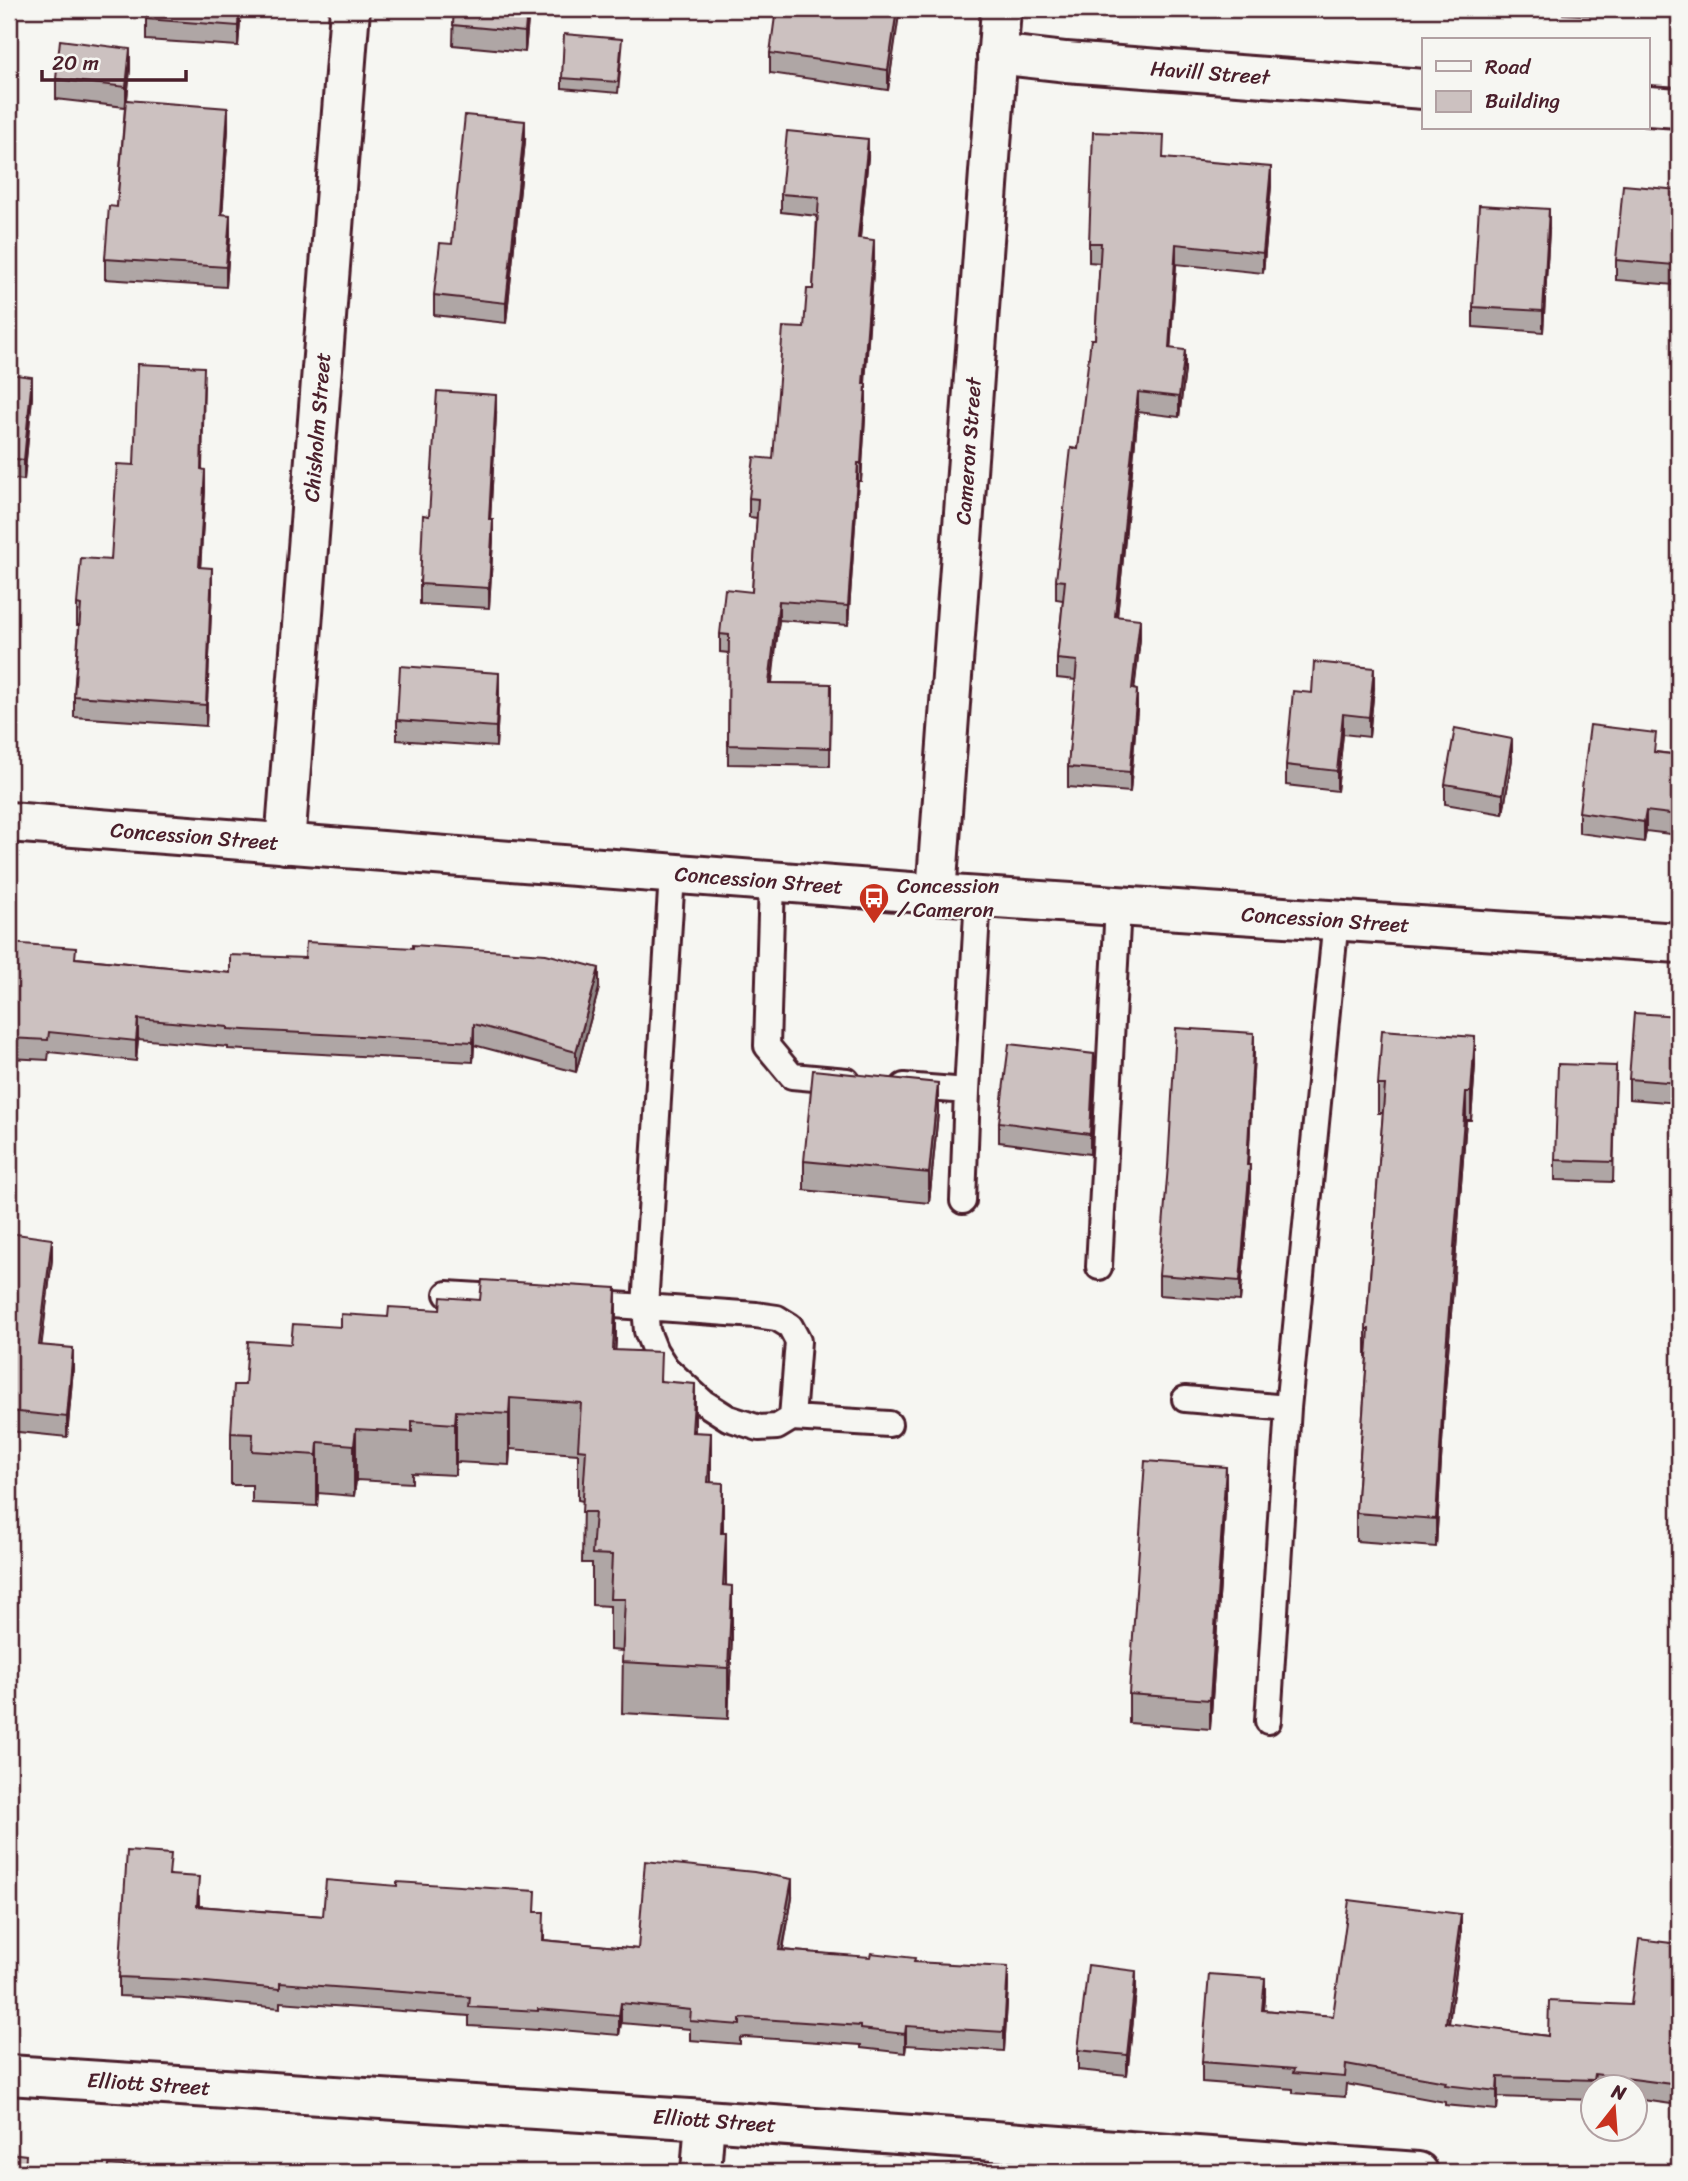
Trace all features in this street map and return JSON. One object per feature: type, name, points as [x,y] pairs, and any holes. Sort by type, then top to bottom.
[{"type":"street","name":"Chisholm Street","points":[[285,844],[350,9]]},
{"type":"street","name":"Cameron Street","points":[[936,894],[1000,9]]},
{"type":"street","name":"Havill Street","points":[[997,54],[1066,62],[1422,89]]},
{"type":"street","points":[[1650,106],[1679,108]]},
{"type":"street","name":"Concession Street","points":[[9,822],[672,875],[1679,943]]},
{"type":"street","name":"Elliott Street","points":[[9,2075],[705,2120],[1418,2172]]},
{"type":"street","points":[[701,2172],[705,2120]]},
{"type":"lane","points":[[672,875],[645,1307],[647,1331],[666,1368],[703,1402],[728,1418],[759,1428],[777,1427],[792,1418],[888,1423]]},
{"type":"lane","points":[[772,882],[767,1046],[792,1076],[967,1091]]},
{"type":"lane","points":[[963,1201],[978,896]]},
{"type":"lane","points":[[1099,1267],[1118,906]]},
{"type":"lane","points":[[1268,1721],[1288,1408],[1336,919]]},
{"type":"lane","points":[[447,1294],[530,1300]]},
{"type":"lane","points":[[558,1301],[777,1318],[790,1326],[798,1341],[792,1418]]},
{"type":"lane","points":[[1185,1399],[1288,1408]]},
{"type":"building","points":[[147,9],[239,9],[238,26],[146,19]]},
{"type":"building","points":[[454,9],[527,9],[525,32],[453,25]]},
{"type":"building","points":[[776,9],[897,9],[888,70],[770,53]]},
{"type":"building","points":[[564,34],[622,39],[618,82],[562,78]]},
{"type":"building","points":[[60,40],[130,49],[126,87],[56,79]]},
{"type":"building","points":[[126,100],[228,108],[221,214],[230,215],[226,267],[105,259],[109,206],[117,207]]},
{"type":"building","points":[[465,115],[525,121],[506,303],[434,295],[440,243],[452,244]]},
{"type":"building","points":[[787,131],[868,139],[858,238],[874,240],[863,384],[866,384],[861,463],[858,463],[848,606],[779,601],[769,683],[831,684],[830,748],[728,745],[729,635],[720,634],[725,589],[752,592],[758,499],[749,498],[754,457],[773,459],[783,327],[804,328],[807,289],[813,289],[819,197],[781,194]]},
{"type":"building","points":[[1093,132],[1164,135],[1163,158],[1271,167],[1263,253],[1176,244],[1169,348],[1185,350],[1179,397],[1138,392],[1115,616],[1140,619],[1132,689],[1137,690],[1130,772],[1068,767],[1077,661],[1057,659],[1065,581],[1056,580],[1071,448],[1078,449],[1091,339],[1095,339],[1101,243],[1089,243]]},
{"type":"building","points":[[1623,185],[1679,190],[1674,265],[1616,260]]},
{"type":"building","points":[[1479,205],[1549,209],[1543,311],[1473,307]]},
{"type":"building","points":[[138,364],[204,367],[201,469],[205,470],[199,567],[212,568],[206,705],[74,696],[81,605],[77,604],[81,558],[111,560],[117,464],[134,465]]},
{"type":"building","points":[[9,374],[32,377],[24,460],[9,458]]},
{"type":"building","points":[[437,391],[496,395],[489,519],[493,519],[489,588],[420,584],[423,515],[429,516]]},
{"type":"building","points":[[1314,662],[1374,668],[1369,717],[1343,714],[1337,771],[1286,765],[1293,691],[1312,693]]},
{"type":"building","points":[[400,666],[499,673],[496,727],[397,720]]},
{"type":"building","points":[[1590,725],[1656,733],[1654,752],[1679,755],[1679,815],[1646,811],[1644,822],[1579,812]]},
{"type":"building","points":[[1455,728],[1512,739],[1503,794],[1445,784]]},
{"type":"building","points":[[306,942],[413,948],[413,945],[546,954],[599,968],[576,1052],[474,1024],[473,1042],[228,1029],[138,1019],[136,1041],[49,1032],[48,1040],[9,1038],[9,943],[76,948],[75,958],[230,973],[230,955],[305,958]]},
{"type":"building","points":[[1634,1013],[1679,1016],[1679,1083],[1629,1079]]},
{"type":"building","points":[[1176,1028],[1254,1033],[1247,1165],[1250,1165],[1240,1281],[1159,1275]]},
{"type":"building","points":[[1382,1030],[1475,1037],[1471,1092],[1466,1092],[1436,1519],[1356,1513],[1369,1329],[1366,1329],[1385,1085],[1378,1085]]},
{"type":"building","points":[[1009,1044],[1094,1054],[1090,1134],[999,1122]]},
{"type":"building","points":[[1558,1064],[1616,1066],[1613,1162],[1555,1160]]},
{"type":"building","points":[[813,1070],[938,1083],[929,1173],[804,1161]]},
{"type":"building","points":[[9,1233],[52,1239],[39,1345],[73,1348],[67,1417],[9,1411]]},
{"type":"building","points":[[482,1280],[616,1288],[613,1350],[661,1352],[660,1381],[695,1384],[692,1432],[711,1433],[708,1482],[723,1483],[721,1533],[726,1533],[723,1585],[732,1586],[728,1668],[622,1662],[625,1599],[610,1599],[612,1555],[592,1554],[595,1512],[582,1512],[586,1450],[578,1449],[581,1403],[510,1398],[509,1414],[456,1411],[455,1424],[412,1421],[412,1432],[356,1429],[354,1445],[318,1442],[317,1455],[252,1451],[253,1434],[231,1433],[234,1385],[245,1385],[248,1341],[291,1344],[293,1324],[341,1327],[341,1314],[388,1317],[389,1307],[440,1310],[441,1297],[480,1300]]},
{"type":"building","points":[[1145,1461],[1226,1467],[1210,1700],[1129,1694]]},
{"type":"building","points":[[127,1851],[171,1854],[169,1875],[199,1877],[197,1906],[323,1916],[326,1880],[397,1886],[397,1882],[536,1891],[535,1912],[544,1912],[543,1940],[638,1949],[645,1861],[754,1872],[792,1879],[779,1950],[870,1957],[871,1953],[915,1958],[914,1962],[1008,1967],[1004,2032],[906,2026],[905,2034],[861,2029],[861,2026],[745,2018],[740,2019],[740,2025],[690,2021],[691,2010],[621,2003],[619,2016],[538,2009],[469,2007],[470,1997],[280,1983],[280,1989],[119,1977]]},
{"type":"building","points":[[1349,1900],[1461,1914],[1446,2023],[1548,2036],[1549,2001],[1631,2005],[1639,1939],[1679,1944],[1679,2085],[1650,2081],[1650,2072],[1580,2072],[1580,2080],[1498,2077],[1497,2091],[1445,2085],[1446,2082],[1346,2064],[1345,2077],[1293,2073],[1294,2069],[1202,2062],[1209,1974],[1265,1978],[1262,2010],[1333,2016]]},
{"type":"building","points":[[1088,1965],[1136,1971],[1127,2055],[1078,2050]]},
{"type":"building","points":[[9,2153],[26,2155],[25,2172],[9,2172]]},
{"type":"building","points":[[109,2165],[201,2172],[108,2172]]},
{"type":"place","name":"Concession / Cameron","points":[[874,925]]}]
